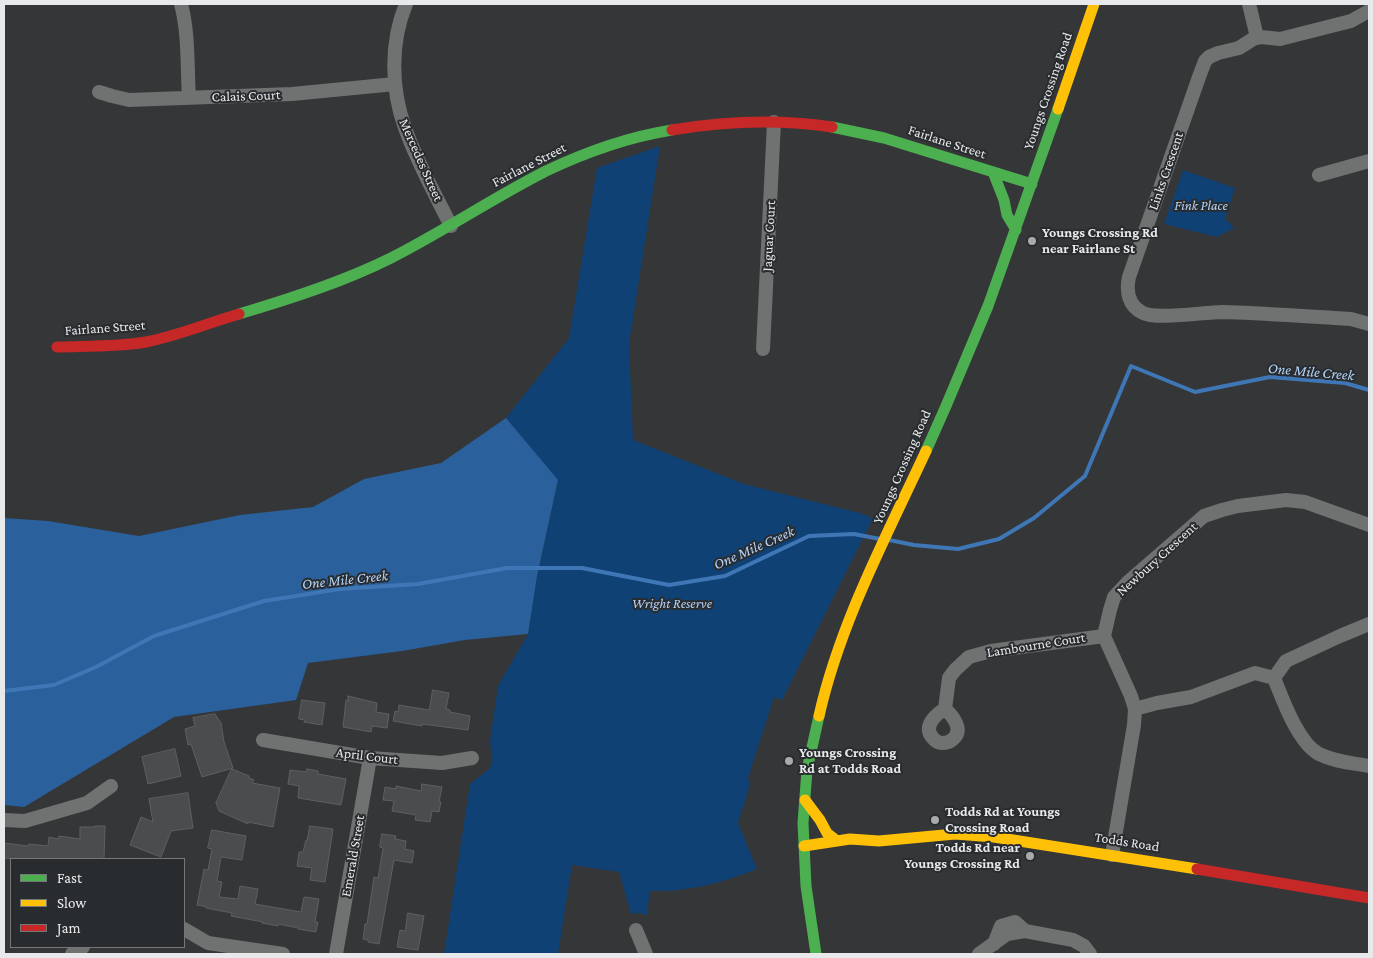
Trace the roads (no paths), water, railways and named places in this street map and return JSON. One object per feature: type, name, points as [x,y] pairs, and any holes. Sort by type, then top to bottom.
[{"type":"street","points":[[181,4],[186,31],[189,98]]},
{"type":"street","name":"Mercedes Street","points":[[406,4],[398,27],[395,47],[395,84],[404,127],[451,226]]},
{"type":"street","name":"Youngs Crossing Road","points":[[816,954],[809,914],[808,860],[804,846],[805,800],[807,770],[824,694],[858,600],[977,334],[1016,230],[1094,4]]},
{"type":"street","points":[[1249,4],[1257,37],[1280,39],[1351,21],[1369,11]]},
{"type":"street","name":"Links Crescent","points":[[1257,37],[1239,48],[1212,55],[1205,61],[1129,277],[1127,286],[1130,300],[1138,311],[1151,316],[1224,312],[1351,319],[1369,324]]},
{"type":"street","name":"Calais Court","points":[[99,92],[129,100],[292,94],[395,84]]},
{"type":"street","name":"Fairlane Street","points":[[57,347],[122,345],[145,342],[271,305],[331,284],[387,260],[547,171],[576,158],[650,134],[682,128],[734,122],[774,122],[821,126],[904,144],[1032,184]]},
{"type":"street","name":"Jaguar Court","points":[[763,349],[774,122]]},
{"type":"street","points":[[1319,175],[1369,161]]},
{"type":"street","points":[[993,172],[1004,200],[1007,215],[1016,230]]},
{"type":"street","name":"Newbury Crescent","points":[[1104,636],[1114,597],[1128,582],[1204,516],[1230,508],[1286,500],[1305,502],[1369,526]]},
{"type":"street","points":[[1274,678],[1286,661],[1369,624]]},
{"type":"street","points":[[1104,636],[1135,709],[1112,854]]},
{"type":"street","name":"Lambourne Court","points":[[945,709],[949,678],[969,657],[991,651],[1104,636]]},
{"type":"street","points":[[1135,709],[1191,697],[1255,673],[1274,678]]},
{"type":"street","points":[[1274,678],[1303,741],[1318,754],[1336,760],[1369,766]]},
{"type":"street","name":"April Court","points":[[264,740],[370,758],[442,762],[472,758]]},
{"type":"street","name":"Emerald Street","points":[[336,954],[370,758]]},
{"type":"street","points":[[4,820],[25,821],[87,803],[110,786]]},
{"type":"street","points":[[805,800],[827,833],[837,841]]},
{"type":"street","name":"Todds Road","points":[[804,846],[850,839],[879,841],[955,834],[994,837],[1112,854],[1369,898]]},
{"type":"street","name":"Todds Road","points":[[851,850],[879,841]]},
{"type":"street","points":[[979,954],[994,945],[1001,926],[1015,922],[1025,932],[1073,940],[1084,946],[1090,954]]},
{"type":"street","points":[[185,930],[208,943],[283,954]]},
{"type":"street","points":[[636,930],[646,954]]},
{"type":"waterway","name":"One Mile Creek","points":[[889,540],[914,545],[958,549],[999,539],[1034,518],[1085,476],[1131,366],[1195,392],[1270,377],[1345,383],[1369,390]]},
{"type":"waterway","name":"One Mile Creek","points":[[4,691],[54,685],[96,667],[154,636],[264,601],[340,589],[418,584],[507,568],[582,568],[669,585],[725,576],[809,536],[854,534],[880,539]]},
{"type":"place","name":"Youngs Crossing Rd near Fairlane St","points":[[1032,241]]},
{"type":"place","name":"Youngs Crossing Rd at Todds Road","points":[[789,761]]},
{"type":"place","name":"Todds Rd at Youngs Crossing Road","points":[[935,820]]},
{"type":"place","name":"Todds Rd near Youngs Crossing Rd","points":[[1030,856]]},
{"type":"park label","name":"Fink Place","points":[[1201,206]]},
{"type":"park label","name":"Wright Reserve","points":[[672,604]]}]
